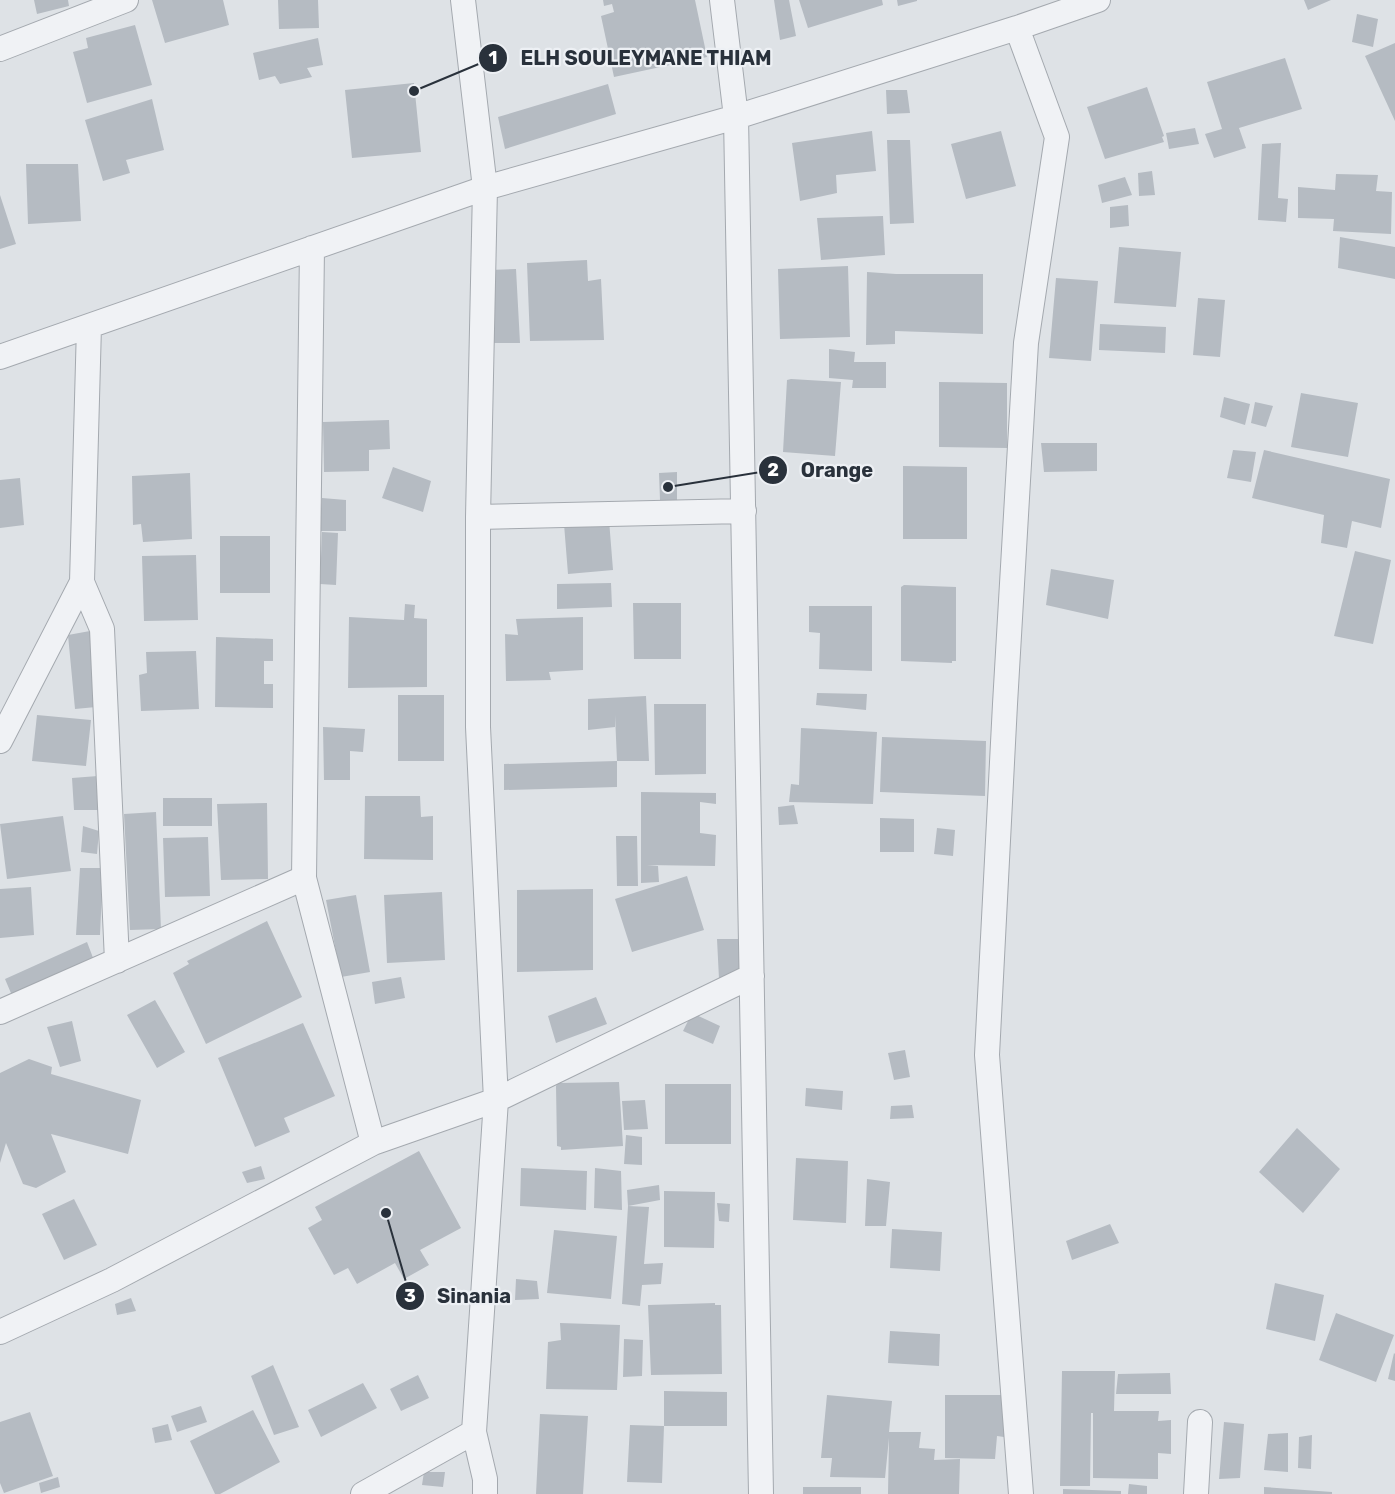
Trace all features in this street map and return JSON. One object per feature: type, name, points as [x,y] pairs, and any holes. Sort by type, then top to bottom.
[{"type":"street","points":[[0,49],[126,0]]},
{"type":"street","points":[[463,0],[486,188],[478,517],[478,727],[496,1100],[474,1432],[485,1479],[485,1494]]},
{"type":"street","points":[[722,0],[736,117],[761,1494]]},
{"type":"street","points":[[0,357],[486,188],[736,117],[1098,0]]},
{"type":"street","points":[[1017,28],[1057,137],[1026,343],[1005,692],[987,1055],[1021,1494]]},
{"type":"street","points":[[312,248],[304,878],[374,1143]]},
{"type":"street","points":[[89,326],[82,582],[102,629],[117,961]]},
{"type":"street","points":[[478,517],[744,511]]},
{"type":"street","points":[[0,741],[82,582]]},
{"type":"street","points":[[0,1012],[304,878]]},
{"type":"street","points":[[0,1332],[112,1280],[374,1143],[496,1100],[752,976]]},
{"type":"street","points":[[1196,1494],[1200,1422]]},
{"type":"street","points":[[363,1494],[474,1432]]},
{"type":"building","points":[[34,0],[68,0],[69,6],[37,14]]},
{"type":"building","points":[[152,0],[223,0],[229,25],[165,43]]},
{"type":"building","points":[[278,0],[318,0],[319,28],[279,29]]},
{"type":"building","points":[[603,0],[695,0],[707,57],[614,77],[601,16],[614,12],[612,4],[604,6]]},
{"type":"building","points":[[774,0],[789,0],[796,36],[780,40]]},
{"type":"building","points":[[799,0],[882,0],[883,5],[808,28]]},
{"type":"building","points":[[897,0],[917,0],[917,1],[898,6]]},
{"type":"building","points":[[1304,0],[1331,0],[1308,10]]},
{"type":"building","points":[[1357,14],[1378,19],[1373,47],[1352,42]]},
{"type":"building","points":[[135,25],[152,85],[87,103],[73,52],[88,48],[86,38]]},
{"type":"building","points":[[318,38],[323,65],[307,68],[312,77],[280,84],[275,76],[259,80],[253,53]]},
{"type":"building","points":[[1395,43],[1395,121],[1365,56]]},
{"type":"building","points":[[1285,58],[1302,109],[1239,128],[1246,148],[1214,158],[1205,134],[1222,129],[1207,82]]},
{"type":"building","points":[[414,83],[421,152],[352,158],[345,90]]},
{"type":"building","points":[[608,84],[616,114],[505,149],[498,117]]},
{"type":"building","points":[[1147,87],[1164,142],[1105,159],[1087,107]]},
{"type":"building","points":[[886,90],[907,90],[910,113],[887,114]]},
{"type":"building","points":[[152,99],[164,150],[126,160],[130,173],[103,181],[85,120]]},
{"type":"building","points":[[1195,128],[1199,144],[1169,149],[1166,133]]},
{"type":"building","points":[[872,131],[876,171],[836,175],[837,193],[800,201],[792,143]]},
{"type":"building","points":[[1001,131],[1016,186],[966,199],[951,144]]},
{"type":"building","points":[[887,140],[910,140],[914,223],[890,224]]},
{"type":"building","points":[[1281,143],[1278,198],[1288,199],[1286,222],[1258,220],[1262,144]]},
{"type":"building","points":[[26,164],[78,164],[81,221],[28,224]]},
{"type":"building","points":[[1152,171],[1155,195],[1139,196],[1138,173]]},
{"type":"building","points":[[1336,174],[1378,175],[1376,191],[1392,192],[1391,234],[1333,231],[1334,219],[1298,218],[1298,187],[1335,190]]},
{"type":"building","points":[[1125,177],[1132,195],[1102,203],[1098,185]]},
{"type":"building","points":[[0,195],[16,244],[0,249]]},
{"type":"building","points":[[1128,205],[1129,226],[1110,228],[1110,207]]},
{"type":"building","points":[[883,216],[885,255],[821,260],[817,218]]},
{"type":"building","points":[[1340,237],[1395,247],[1395,279],[1338,268]]},
{"type":"building","points":[[1119,247],[1181,252],[1176,307],[1114,303]]},
{"type":"building","points":[[587,260],[588,281],[601,279],[604,340],[530,341],[527,263]]},
{"type":"building","points":[[848,266],[850,337],[780,339],[778,269]]},
{"type":"building","points":[[516,269],[520,343],[493,343],[489,270]]},
{"type":"building","points":[[867,272],[983,274],[983,334],[895,331],[895,344],[866,345]]},
{"type":"building","points":[[1056,278],[1098,281],[1091,361],[1049,358]]},
{"type":"building","points":[[1198,298],[1225,300],[1220,357],[1193,355]]},
{"type":"building","points":[[1100,324],[1166,327],[1165,353],[1099,350]]},
{"type":"building","points":[[829,349],[855,352],[854,362],[886,362],[886,388],[852,388],[853,380],[829,378]]},
{"type":"building","points":[[787,380],[841,382],[835,456],[783,452]]},
{"type":"building","points":[[939,382],[1007,383],[1007,448],[939,447]]},
{"type":"building","points":[[1301,393],[1358,403],[1348,457],[1291,447]]},
{"type":"building","points":[[1224,397],[1250,404],[1245,425],[1220,417]]},
{"type":"building","points":[[1255,402],[1273,406],[1266,427],[1251,423]]},
{"type":"building","points":[[389,420],[390,449],[369,450],[369,471],[324,472],[323,422]]},
{"type":"building","points":[[1041,443],[1097,443],[1097,471],[1044,472]]},
{"type":"building","points":[[1233,450],[1256,452],[1251,482],[1227,478]]},
{"type":"building","points":[[1264,450],[1390,479],[1381,528],[1352,521],[1347,548],[1321,543],[1324,515],[1252,498]]},
{"type":"building","points":[[903,466],[967,467],[967,539],[903,539]]},
{"type":"building","points":[[393,467],[431,481],[423,512],[382,498]]},
{"type":"building","points":[[677,472],[677,500],[660,500],[659,473]]},
{"type":"building","points":[[190,473],[192,539],[143,542],[141,524],[133,525],[132,476]]},
{"type":"building","points":[[20,478],[24,525],[0,528],[0,480]]},
{"type":"building","points":[[322,498],[346,500],[346,531],[319,531]]},
{"type":"building","points":[[609,520],[613,570],[568,574],[564,524]]},
{"type":"building","points":[[322,532],[338,533],[336,585],[320,584]]},
{"type":"building","points":[[220,536],[270,536],[270,593],[220,593]]},
{"type":"building","points":[[1355,551],[1391,560],[1373,644],[1334,636]]},
{"type":"building","points":[[196,555],[198,620],[144,621],[142,556]]},
{"type":"building","points":[[1051,569],[1114,580],[1108,619],[1046,605]]},
{"type":"building","points":[[611,583],[612,607],[557,609],[557,584]]},
{"type":"building","points":[[904,585],[956,587],[956,661],[952,663],[901,661],[901,587]]},
{"type":"building","points":[[633,603],[681,603],[681,659],[634,659]]},
{"type":"building","points":[[405,604],[415,605],[414,618],[427,619],[427,687],[348,688],[349,617],[404,620]]},
{"type":"building","points":[[809,606],[872,606],[872,671],[819,669],[820,633],[809,632]]},
{"type":"building","points":[[583,617],[583,670],[549,672],[551,680],[506,681],[505,634],[518,635],[516,619]]},
{"type":"building","points":[[90,631],[96,707],[75,709],[68,635]]},
{"type":"building","points":[[216,637],[273,639],[273,661],[264,661],[264,684],[273,684],[273,708],[215,707]]},
{"type":"building","points":[[196,651],[199,709],[141,711],[139,675],[147,673],[146,652]]},
{"type":"building","points":[[817,693],[867,694],[866,710],[816,705]]},
{"type":"building","points":[[398,695],[444,695],[444,761],[398,761]]},
{"type":"building","points":[[646,696],[649,761],[617,761],[615,715],[615,727],[588,730],[588,699]]},
{"type":"building","points":[[654,704],[706,704],[706,774],[655,775]]},
{"type":"building","points":[[37,715],[91,720],[86,766],[32,761]]},
{"type":"building","points":[[323,727],[365,729],[363,752],[350,751],[350,780],[324,780]]},
{"type":"building","points":[[801,728],[877,732],[873,804],[789,802],[791,784],[799,785]]},
{"type":"building","points":[[882,737],[986,741],[985,796],[880,792]]},
{"type":"building","points":[[617,761],[617,787],[504,790],[504,764]]},
{"type":"building","points":[[98,776],[101,810],[74,810],[72,778]]},
{"type":"building","points":[[641,792],[716,793],[716,804],[700,802],[700,833],[716,835],[715,866],[647,865],[658,866],[659,882],[641,883]]},
{"type":"building","points":[[365,796],[420,796],[421,817],[433,816],[433,860],[364,859]]},
{"type":"building","points":[[163,798],[212,798],[212,826],[163,826]]},
{"type":"building","points":[[267,803],[268,879],[221,880],[217,804]]},
{"type":"building","points":[[794,805],[798,824],[779,825],[778,807]]},
{"type":"building","points":[[156,812],[161,929],[130,930],[124,814]]},
{"type":"building","points":[[63,816],[71,871],[7,879],[0,824]]},
{"type":"building","points":[[880,818],[914,819],[914,852],[880,852]]},
{"type":"building","points":[[83,826],[99,831],[97,854],[81,852]]},
{"type":"building","points":[[937,828],[955,830],[953,856],[934,854]]},
{"type":"building","points":[[616,836],[637,836],[638,886],[617,886]]},
{"type":"building","points":[[208,837],[210,896],[165,897],[163,838]]},
{"type":"building","points":[[80,868],[103,868],[100,935],[76,935]]},
{"type":"building","points":[[687,876],[704,930],[632,952],[615,899]]},
{"type":"building","points":[[31,887],[34,935],[0,938],[0,889]]},
{"type":"building","points":[[593,889],[593,970],[517,972],[517,890]]},
{"type":"building","points":[[442,892],[445,960],[387,963],[384,895]]},
{"type":"building","points":[[356,895],[370,972],[341,977],[326,900]]},
{"type":"building","points":[[267,921],[302,997],[206,1044],[173,973],[189,964],[187,961]]},
{"type":"building","points":[[717,939],[740,939],[740,978],[719,979]]},
{"type":"building","points":[[87,942],[95,963],[13,998],[5,979]]},
{"type":"building","points":[[401,977],[405,998],[375,1004],[372,982]]},
{"type":"building","points":[[596,997],[607,1024],[556,1043],[548,1016]]},
{"type":"building","points":[[155,1000],[185,1052],[157,1068],[127,1015]]},
{"type":"building","points":[[692,1013],[720,1026],[713,1044],[683,1031]]},
{"type":"building","points":[[72,1021],[81,1061],[60,1067],[47,1027]]},
{"type":"building","points":[[303,1023],[335,1096],[284,1118],[290,1132],[255,1147],[218,1058]]},
{"type":"building","points":[[905,1050],[910,1077],[894,1080],[888,1053]]},
{"type":"building","points":[[29,1059],[52,1067],[51,1074],[141,1100],[128,1154],[51,1134],[66,1172],[36,1188],[23,1184],[6,1143],[0,1163],[0,1073]]},
{"type":"building","points":[[619,1082],[623,1146],[561,1150],[561,1147],[557,1146],[556,1086],[558,1083]]},
{"type":"building","points":[[665,1084],[731,1084],[731,1144],[665,1144]]},
{"type":"building","points":[[806,1088],[843,1091],[842,1110],[805,1106]]},
{"type":"building","points":[[645,1100],[648,1129],[624,1130],[622,1101]]},
{"type":"building","points":[[912,1105],[914,1118],[890,1119],[891,1106]]},
{"type":"building","points":[[1297,1128],[1340,1169],[1303,1213],[1259,1172]]},
{"type":"building","points":[[626,1135],[642,1137],[642,1165],[624,1164]]},
{"type":"building","points":[[419,1151],[461,1228],[420,1250],[429,1265],[404,1279],[395,1263],[357,1284],[348,1268],[334,1275],[308,1228],[322,1220],[315,1207]]},
{"type":"building","points":[[796,1158],[848,1161],[846,1223],[793,1220]]},
{"type":"building","points":[[261,1166],[265,1179],[247,1183],[242,1172]]},
{"type":"building","points":[[521,1168],[587,1171],[586,1210],[520,1206]]},
{"type":"building","points":[[595,1168],[621,1171],[622,1210],[594,1208]]},
{"type":"building","points":[[867,1179],[890,1182],[886,1226],[865,1226]]},
{"type":"building","points":[[659,1185],[660,1200],[628,1206],[627,1190]]},
{"type":"building","points":[[664,1191],[715,1192],[714,1248],[664,1247]]},
{"type":"building","points":[[74,1199],[97,1245],[64,1260],[42,1214]]},
{"type":"building","points":[[717,1203],[730,1204],[729,1222],[719,1221]]},
{"type":"building","points":[[628,1206],[649,1207],[644,1264],[663,1263],[661,1284],[642,1285],[640,1306],[622,1304]]},
{"type":"building","points":[[1110,1224],[1119,1243],[1072,1260],[1066,1241]]},
{"type":"building","points":[[892,1229],[942,1232],[940,1271],[890,1268]]},
{"type":"building","points":[[554,1230],[617,1236],[611,1299],[547,1293]]},
{"type":"building","points":[[516,1279],[537,1281],[539,1299],[515,1300]]},
{"type":"building","points":[[1275,1283],[1324,1295],[1315,1341],[1266,1329]]},
{"type":"building","points":[[131,1298],[136,1311],[117,1315],[115,1304]]},
{"type":"building","points":[[715,1303],[715,1305],[721,1305],[722,1374],[651,1375],[648,1305]]},
{"type":"building","points":[[1336,1313],[1394,1335],[1376,1382],[1319,1360]]},
{"type":"building","points":[[560,1323],[620,1325],[617,1390],[546,1389],[548,1342],[561,1340]]},
{"type":"building","points":[[890,1331],[940,1334],[939,1366],[888,1363]]},
{"type":"building","points":[[624,1339],[643,1340],[642,1376],[623,1377]]},
{"type":"building","points":[[1395,1354],[1395,1381],[1388,1379]]},
{"type":"building","points":[[273,1365],[299,1427],[274,1435],[251,1376]]},
{"type":"building","points":[[1062,1371],[1115,1371],[1114,1411],[1159,1411],[1158,1421],[1171,1420],[1171,1454],[1158,1453],[1158,1479],[1093,1478],[1093,1413],[1091,1413],[1090,1486],[1060,1486]]},
{"type":"building","points":[[1170,1373],[1171,1394],[1116,1394],[1118,1374]]},
{"type":"building","points":[[418,1375],[429,1398],[401,1411],[390,1389]]},
{"type":"building","points":[[363,1383],[377,1408],[321,1437],[308,1410]]},
{"type":"building","points":[[664,1391],[727,1392],[727,1426],[664,1426]]},
{"type":"building","points":[[827,1395],[892,1401],[889,1432],[921,1432],[919,1448],[935,1449],[934,1460],[960,1459],[959,1494],[888,1494],[889,1438],[885,1478],[830,1477],[832,1458],[821,1458]]},
{"type":"building","points":[[945,1395],[1006,1395],[1004,1437],[997,1436],[995,1459],[945,1458]]},
{"type":"building","points":[[201,1406],[207,1422],[177,1432],[171,1416]]},
{"type":"building","points":[[253,1410],[280,1462],[220,1494],[215,1494],[190,1441]]},
{"type":"building","points":[[30,1412],[53,1476],[4,1493],[0,1483],[0,1422]]},
{"type":"building","points":[[540,1414],[588,1416],[583,1494],[536,1494]]},
{"type":"building","points":[[1224,1422],[1244,1424],[1240,1478],[1219,1479]]},
{"type":"building","points":[[168,1424],[172,1440],[155,1443],[152,1428]]},
{"type":"building","points":[[630,1425],[664,1426],[662,1483],[627,1482]]},
{"type":"building","points":[[1288,1433],[1288,1472],[1264,1470],[1268,1434]]},
{"type":"building","points":[[1312,1435],[1311,1469],[1298,1468],[1299,1437]]},
{"type":"building","points":[[424,1472],[445,1472],[443,1487],[422,1485]]},
{"type":"building","points":[[58,1477],[60,1487],[41,1493],[39,1483]]},
{"type":"building","points":[[1129,1484],[1147,1486],[1147,1494],[1128,1494]]},
{"type":"building","points":[[803,1487],[861,1487],[861,1494],[803,1494]]},
{"type":"building","points":[[1264,1487],[1332,1492],[1332,1494],[1264,1494]]},
{"type":"building","points":[[1063,1489],[1121,1491],[1121,1494],[1063,1494]]},
{"type":"place","name":"ELH SOULEYMANE THIAM","points":[[414,91]]},
{"type":"place","name":"Orange","points":[[668,487]]},
{"type":"place","name":"Sinania","points":[[386,1213]]}]
